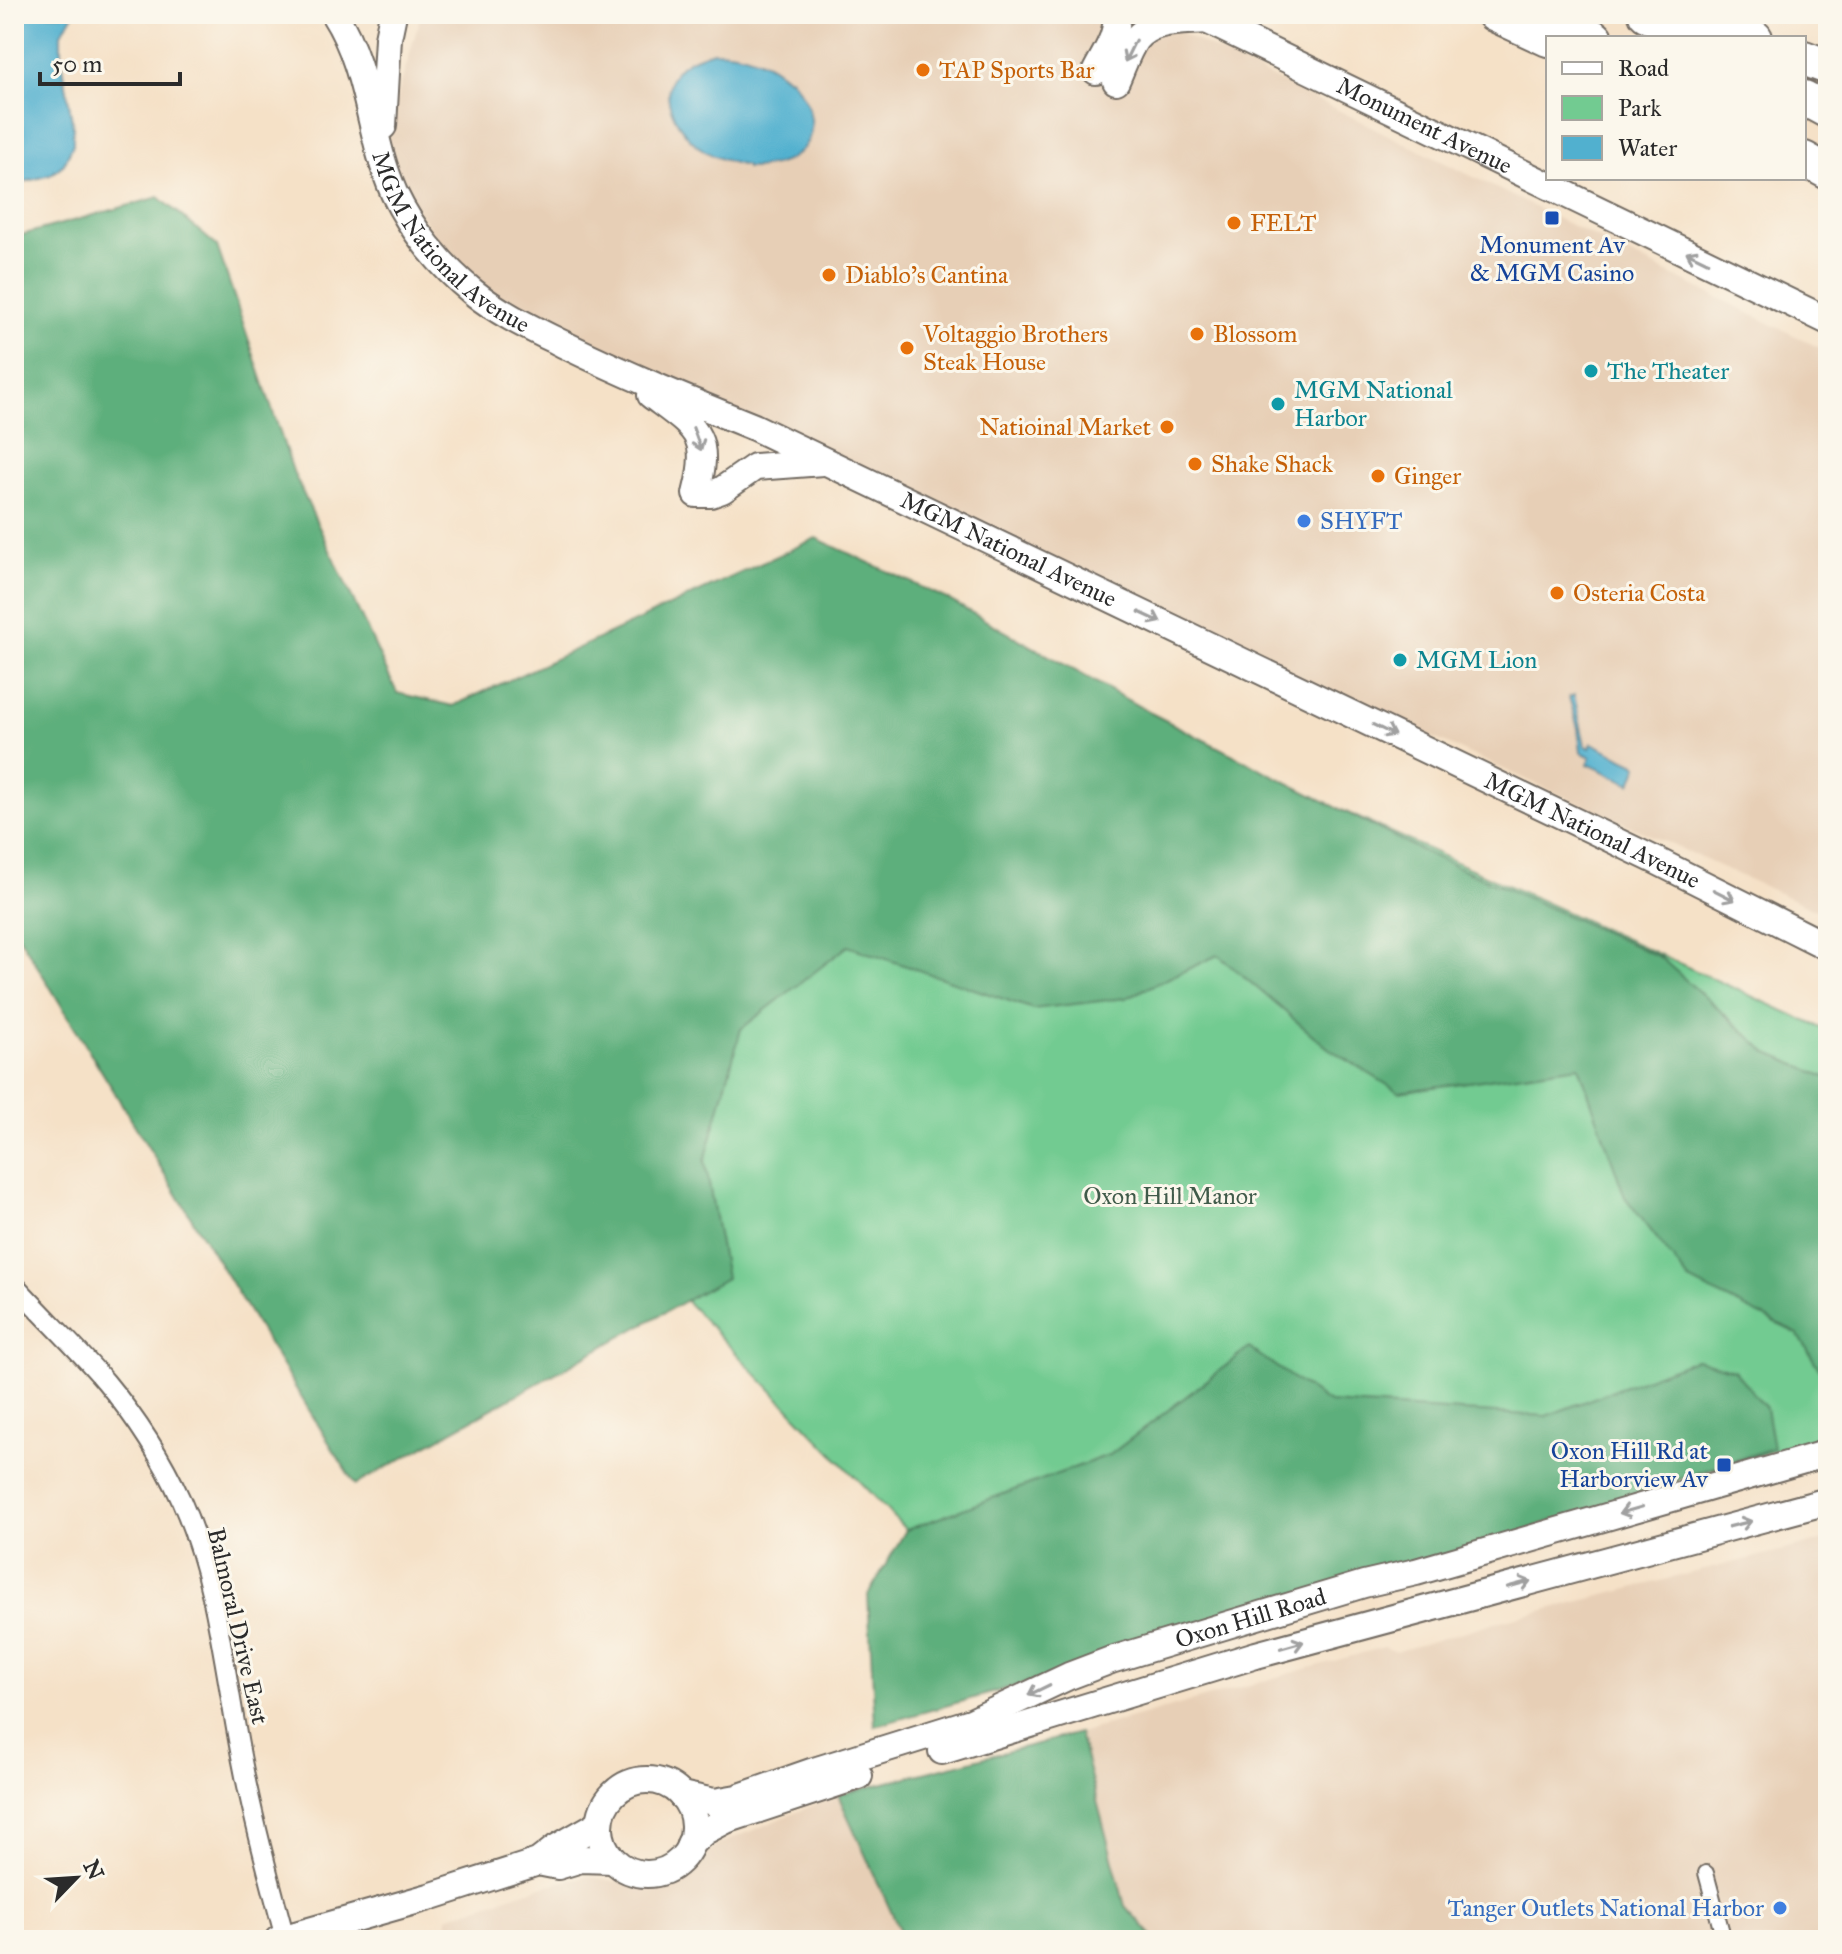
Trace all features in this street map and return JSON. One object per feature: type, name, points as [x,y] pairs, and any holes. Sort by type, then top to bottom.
[{"type":"highway","points":[[1494,14],[1546,38]]},
{"type":"highway","points":[[1552,14],[1591,36]]},
{"type":"highway","points":[[1646,14],[1687,36]]},
{"type":"highway","points":[[1695,14],[1750,36]]},
{"type":"highway","points":[[1806,59],[1828,67]]},
{"type":"highway","points":[[1806,99],[1828,111]]},
{"type":"highway","points":[[1806,160],[1828,172]]},
{"type":"main road","name":"MGM National Avenue","points":[[334,14],[356,58],[381,155],[412,227],[474,293],[521,323],[618,371],[754,427],[1828,947]]},
{"type":"main road","points":[[381,155],[388,38],[393,14]]},
{"type":"main road","points":[[1116,14],[1106,76],[1144,32],[1158,25],[1200,17]]},
{"type":"main road","name":"Monument Avenue","points":[[1200,17],[1828,321]]},
{"type":"main road","points":[[618,371],[697,433],[702,453],[696,494],[722,490],[755,467],[826,462]]},
{"type":"main road","name":"Oxon Hill Road","points":[[681,1795],[714,1802],[737,1798],[971,1722],[1111,1660],[1364,1584],[1416,1572],[1828,1453]]},
{"type":"main road","name":"Oxon Hill Road","points":[[690,1844],[705,1831],[726,1820],[1080,1708],[1298,1644],[1828,1501]]},
{"type":"main road","points":[[642,1780],[663,1783],[681,1795],[691,1810],[694,1827],[690,1844],[680,1860],[665,1870],[647,1874],[629,1870],[613,1860],[603,1845],[600,1823],[606,1802],[621,1787],[642,1780]]},
{"type":"main road","points":[[281,1939],[538,1862],[600,1823]]},
{"type":"main road","points":[[538,1862],[558,1866],[581,1859],[613,1860]]},
{"type":"street","name":"Balmoral Drive East","points":[[14,1284],[105,1381],[147,1438],[180,1498],[209,1586],[243,1766],[281,1939]]},
{"type":"street","points":[[1706,1873],[1724,1940]]},
{"type":"shaded area","name":"MGM National Harbor","points":[[421,14],[1143,14],[1828,352],[1828,915],[618,371],[474,293],[381,155]]},
{"type":"shaded area","points":[[1828,1539],[1828,1940],[1156,1940],[1125,1906],[1079,1733],[1384,1647],[1396,1652],[1493,1623]]},
{"type":"shaded area","points":[[838,1795],[904,1940],[446,1940],[447,1917],[529,1890],[586,1876],[614,1881],[675,1877],[717,1845]]},
{"type":"green space","points":[[159,197],[217,246],[294,474],[397,693],[453,706],[816,538],[947,599],[1151,713],[1422,851],[1660,957],[1768,1053],[1828,1078],[1828,1384],[1798,1334],[1689,1280],[1625,1197],[1579,1066],[1399,1092],[1328,1048],[1218,955],[1126,998],[1033,1009],[848,946],[741,1029],[705,1161],[726,1278],[355,1485],[14,928],[14,237]]},
{"type":"green space","name":"Oxon Hill Manor","points":[[976,644],[1828,1031],[1828,1434],[975,1698],[906,1530],[686,1301],[715,908]]},
{"type":"green space","points":[[1249,1348],[1329,1403],[1546,1416],[1697,1359],[1734,1370],[1766,1408],[1773,1448],[1192,1636],[875,1726],[868,1595],[906,1530],[1111,1454]]},
{"type":"green space","points":[[1079,1733],[1125,1906],[1156,1940],[904,1940],[838,1795]]},
{"type":"water","points":[[14,14],[74,14],[61,33],[73,144],[64,164],[50,175],[14,185]]},
{"type":"water","points":[[713,51],[754,58],[790,78],[810,112],[811,128],[799,153],[768,166],[746,168],[710,154],[687,135],[669,101],[672,77],[687,62]]},
{"type":"water","points":[[1574,695],[1585,745],[1590,748],[1592,743],[1638,765],[1631,784],[1588,764],[1591,757],[1581,752],[1569,697]]},
{"type":"place","name":"TAP Sports Bar","points":[[923,70]]},
{"type":"place","name":"Monument Av & MGM Casino","points":[[1552,218]]},
{"type":"place","name":"FELT","points":[[1234,223]]},
{"type":"place","name":"Diablo's Cantina","points":[[829,275]]},
{"type":"place","name":"Blossom","points":[[1197,334]]},
{"type":"place","name":"Voltaggio Brothers Steak House","points":[[907,348]]},
{"type":"place","name":"The Theater","points":[[1591,371]]},
{"type":"place","name":"MGM National Harbor","points":[[1278,404]]},
{"type":"place","name":"Natioinal Market","points":[[1167,427]]},
{"type":"place","name":"Shake Shack","points":[[1195,464]]},
{"type":"place","name":"Ginger","points":[[1378,476]]},
{"type":"place","name":"SHYFT","points":[[1304,521]]},
{"type":"place","name":"Osteria Costa","points":[[1557,593]]},
{"type":"place","name":"MGM Lion","points":[[1400,660]]},
{"type":"place","name":"Oxon Hill Rd at Harborview Av","points":[[1724,1465]]},
{"type":"place","name":"Tanger Outlets National Harbor","points":[[1780,1908]]}]
